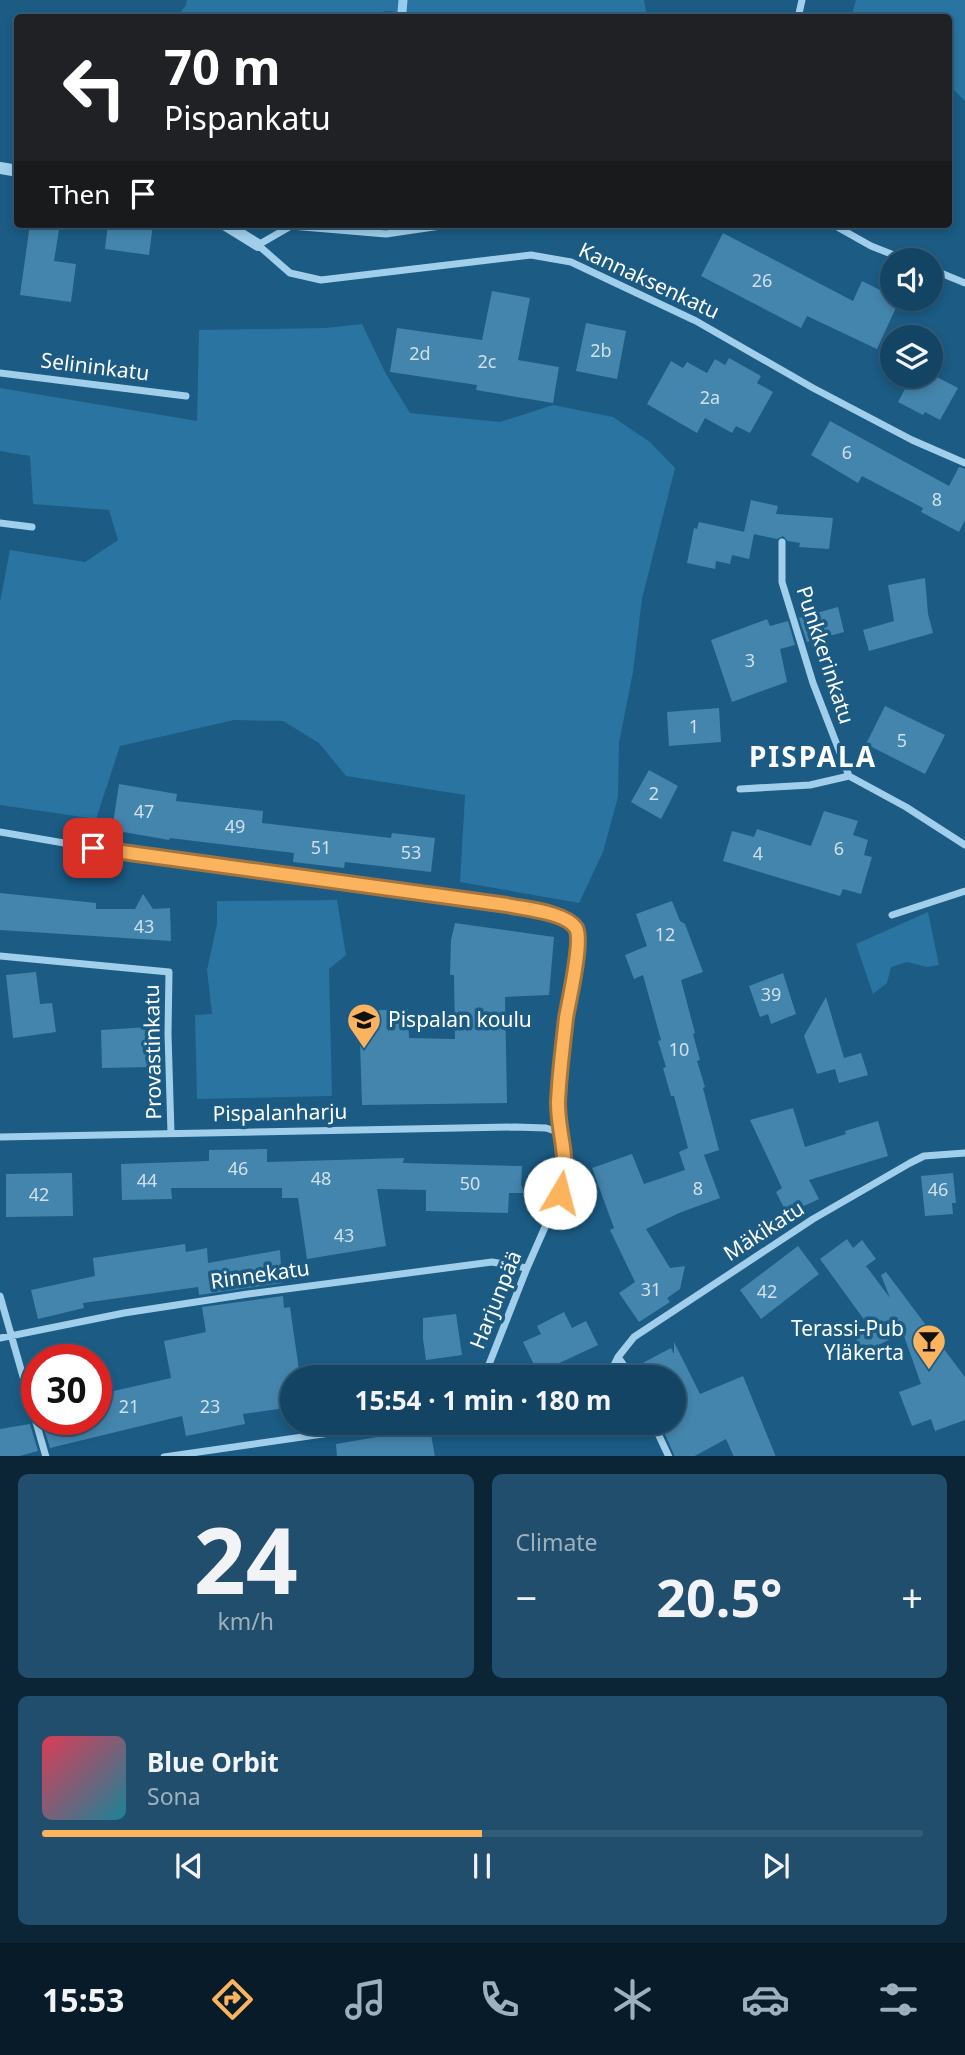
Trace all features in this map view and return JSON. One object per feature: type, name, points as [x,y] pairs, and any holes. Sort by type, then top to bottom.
[{"type":"street","points":[[231,228],[258,244],[286,228]]},
{"type":"street","points":[[314,228],[386,234],[427,228]]},
{"type":"street","points":[[839,228],[880,250]]},
{"type":"street","name":"Kannaksenkatu","points":[[258,244],[290,273],[321,280],[531,255],[571,262],[696,321],[813,388],[912,440],[965,463]]},
{"type":"street","points":[[943,274],[965,283]]},
{"type":"street","name":"Selininkatu","points":[[0,373],[186,396]]},
{"type":"street","points":[[0,523],[32,527]]},
{"type":"street","name":"Punkkerinkatu","points":[[782,542],[782,582],[813,683],[849,776]]},
{"type":"street","points":[[740,789],[810,785],[849,776],[906,807],[965,845]]},
{"type":"street","name":"Harjunpää","points":[[0,832],[93,848],[507,905],[567,919],[577,930],[578,949],[559,1079],[558,1106],[566,1176],[489,1365]]},
{"type":"street","points":[[892,915],[965,891]]},
{"type":"street","name":"Provastinkatu","points":[[0,956],[169,972],[168,1034],[172,1133]]},
{"type":"street","name":"Pispalanharju","points":[[0,1137],[515,1127],[546,1128],[561,1133]]},
{"type":"street","name":"Mäkikatu","points":[[614,1365],[634,1337],[813,1219],[924,1156],[965,1153]]},
{"type":"street","name":"Rinnekatu","points":[[0,1338],[124,1313],[398,1274],[492,1262],[527,1268]]},
{"type":"street","points":[[0,1296],[46,1456]]},
{"type":"street","points":[[618,1357],[624,1365]]},
{"type":"street","points":[[171,1456],[316,1435]]},
{"type":"street","points":[[659,1435],[669,1456]]},
{"type":"shaded area","points":[[187,0],[644,0],[646,14],[402,14],[388,11],[374,14],[179,14]]},
{"type":"shaded area","points":[[856,0],[965,0],[965,101],[952,88],[952,14],[852,14]]},
{"type":"shaded area","points":[[362,324],[386,374],[410,413],[500,422],[553,405],[613,417],[650,442],[675,468],[642,599],[633,672],[619,743],[618,797],[603,852],[579,903],[460,882],[465,795],[346,776],[319,743],[283,721],[234,720],[120,746],[96,819],[0,805],[0,602],[10,550],[85,562],[118,540],[109,510],[33,504],[30,456],[0,451],[0,388],[197,421],[199,330],[326,328]]},
{"type":"shaded area","points":[[337,900],[346,955],[329,969],[332,1096],[197,1099],[195,1015],[212,1014],[207,970],[217,924],[217,901]]},
{"type":"shaded area","points":[[928,912],[939,965],[927,967],[907,962],[891,967],[887,983],[873,994],[856,944]]},
{"type":"building","points":[[29,228],[59,228],[54,261],[76,264],[71,302],[20,295]]},
{"type":"building","points":[[108,228],[152,228],[149,255],[105,249]]},
{"type":"building","points":[[723,233],[853,301],[862,281],[880,290],[880,311],[894,311],[888,325],[880,325],[880,342],[877,349],[807,316],[801,328],[701,276]]},
{"type":"building","points":[[492,291],[530,298],[518,360],[559,367],[553,403],[476,390],[477,385],[390,372],[397,328],[482,340]]},
{"type":"building","points":[[586,323],[626,331],[617,379],[576,371]]},
{"type":"building","points":[[729,358],[761,376],[757,383],[773,392],[750,433],[736,426],[732,433],[705,418],[697,433],[647,404],[671,361],[683,368],[687,362],[707,373],[715,359],[725,365]]},
{"type":"building","points":[[943,380],[958,388],[940,420],[925,412],[923,415],[898,402],[906,388],[943,388]]},
{"type":"building","points":[[830,421],[949,486],[959,467],[965,469],[965,520],[959,532],[921,512],[923,508],[862,476],[858,483],[811,455]]},
{"type":"building","points":[[751,500],[778,506],[776,514],[833,518],[829,549],[799,547],[800,543],[788,541],[783,536],[777,539],[744,532]]},
{"type":"building","points":[[699,522],[754,534],[749,559],[732,555],[730,564],[716,561],[715,569],[687,563],[694,528],[697,529]]},
{"type":"building","points":[[925,578],[928,614],[933,633],[869,651],[863,630],[894,621],[888,585]]},
{"type":"building","points":[[838,607],[844,632],[807,642],[799,618]]},
{"type":"building","points":[[767,619],[770,626],[788,621],[795,645],[780,649],[787,682],[732,702],[711,640]]},
{"type":"building","points":[[885,706],[945,735],[925,774],[866,744]]},
{"type":"building","points":[[719,708],[721,742],[669,746],[667,712]]},
{"type":"building","points":[[649,770],[678,786],[661,819],[631,802]]},
{"type":"building","points":[[119,784],[177,794],[176,801],[263,811],[262,823],[391,838],[392,833],[435,838],[431,872],[345,862],[344,868],[293,862],[294,853],[169,840],[112,830]]},
{"type":"building","points":[[824,811],[858,821],[853,835],[868,840],[864,855],[872,857],[861,894],[843,889],[840,896],[723,861],[732,831],[754,837],[757,829],[811,846]]},
{"type":"building","points":[[0,893],[96,903],[96,909],[135,909],[143,894],[153,909],[170,908],[171,941],[0,930]]},
{"type":"building","points":[[672,901],[680,921],[685,924],[703,972],[681,980],[695,1033],[693,1034],[700,1060],[697,1061],[719,1150],[704,1155],[720,1198],[646,1229],[670,1268],[685,1266],[680,1289],[667,1298],[670,1302],[639,1322],[619,1293],[635,1282],[610,1230],[614,1228],[592,1168],[632,1154],[644,1184],[685,1170],[679,1152],[688,1148],[674,1096],[671,1096],[663,1068],[666,1067],[658,1041],[661,1040],[643,975],[634,979],[625,955],[647,946],[636,914]]},
{"type":"building","points":[[455,923],[554,937],[549,995],[505,997],[507,1103],[362,1105],[359,1011],[408,1009],[409,1038],[455,1039],[454,975],[450,975],[451,940]]},
{"type":"building","points":[[36,972],[40,1004],[52,1003],[56,1032],[13,1038],[6,975]]},
{"type":"building","points":[[783,973],[796,1014],[771,1024],[768,1014],[760,1017],[749,986]]},
{"type":"building","points":[[826,997],[844,1058],[861,1053],[868,1075],[839,1083],[835,1069],[817,1074],[804,1036]]},
{"type":"building","points":[[150,1027],[151,1067],[102,1068],[101,1030]]},
{"type":"building","points":[[793,1108],[805,1147],[878,1121],[888,1156],[809,1180],[819,1199],[787,1214],[776,1192],[782,1188],[750,1120]]},
{"type":"building","points":[[267,1149],[267,1162],[404,1158],[403,1163],[522,1166],[521,1185],[525,1193],[509,1193],[508,1213],[426,1211],[426,1190],[377,1189],[386,1246],[307,1259],[298,1198],[282,1198],[282,1188],[171,1188],[172,1199],[122,1200],[121,1164],[209,1161],[209,1150]]},
{"type":"building","points":[[72,1173],[73,1216],[6,1217],[6,1174]]},
{"type":"building","points":[[953,1173],[956,1203],[952,1203],[953,1214],[925,1216],[921,1176]]},
{"type":"building","points":[[847,1239],[853,1248],[862,1240],[876,1259],[866,1266],[890,1298],[881,1275],[886,1272],[965,1377],[965,1420],[935,1431],[931,1419],[912,1426],[899,1392],[921,1384],[903,1333],[862,1353],[852,1332],[868,1325],[820,1259]]},
{"type":"building","points":[[185,1244],[186,1252],[207,1248],[208,1263],[280,1250],[282,1283],[199,1295],[198,1287],[83,1303],[84,1308],[38,1319],[31,1290],[95,1276],[93,1258]]},
{"type":"building","points":[[798,1246],[819,1274],[761,1319],[740,1290]]},
{"type":"building","points":[[283,1296],[284,1308],[290,1307],[298,1365],[280,1365],[280,1409],[243,1414],[245,1424],[186,1436],[182,1416],[112,1433],[112,1391],[171,1378],[164,1341],[206,1332],[202,1307]]},
{"type":"building","points":[[564,1312],[572,1328],[586,1321],[598,1345],[555,1365],[534,1365],[523,1342],[541,1334],[537,1326]]},
{"type":"building","points":[[456,1314],[462,1355],[426,1360],[423,1318]]},
{"type":"building","points":[[674,1342],[686,1365],[639,1365],[671,1348],[674,1354]]},
{"type":"building","points":[[686,1366],[700,1394],[743,1376],[776,1456],[734,1456],[726,1439],[695,1456],[675,1456],[665,1435],[686,1435]]},
{"type":"building","points":[[21,1426],[21,1435],[33,1435],[38,1451],[20,1456],[0,1456],[0,1429]]},
{"type":"building","points":[[46,1435],[104,1435],[50,1448]]},
{"type":"building","points":[[389,1435],[431,1435],[435,1456],[337,1456],[336,1444]]},
{"type":"waterway","points":[[402,12],[403,0]]},
{"type":"place","name":"Pispalan koulu","points":[[364,1050]]},
{"type":"place","name":"Terassi-Pub Yläkerta","points":[[929,1371]]},
{"type":"district","name":"PISPALA","points":[[813,757]]},
{"type":"route","points":[[93,848],[507,905],[567,919],[577,930],[578,949],[559,1079],[558,1106],[566,1176],[560,1193]]}]
